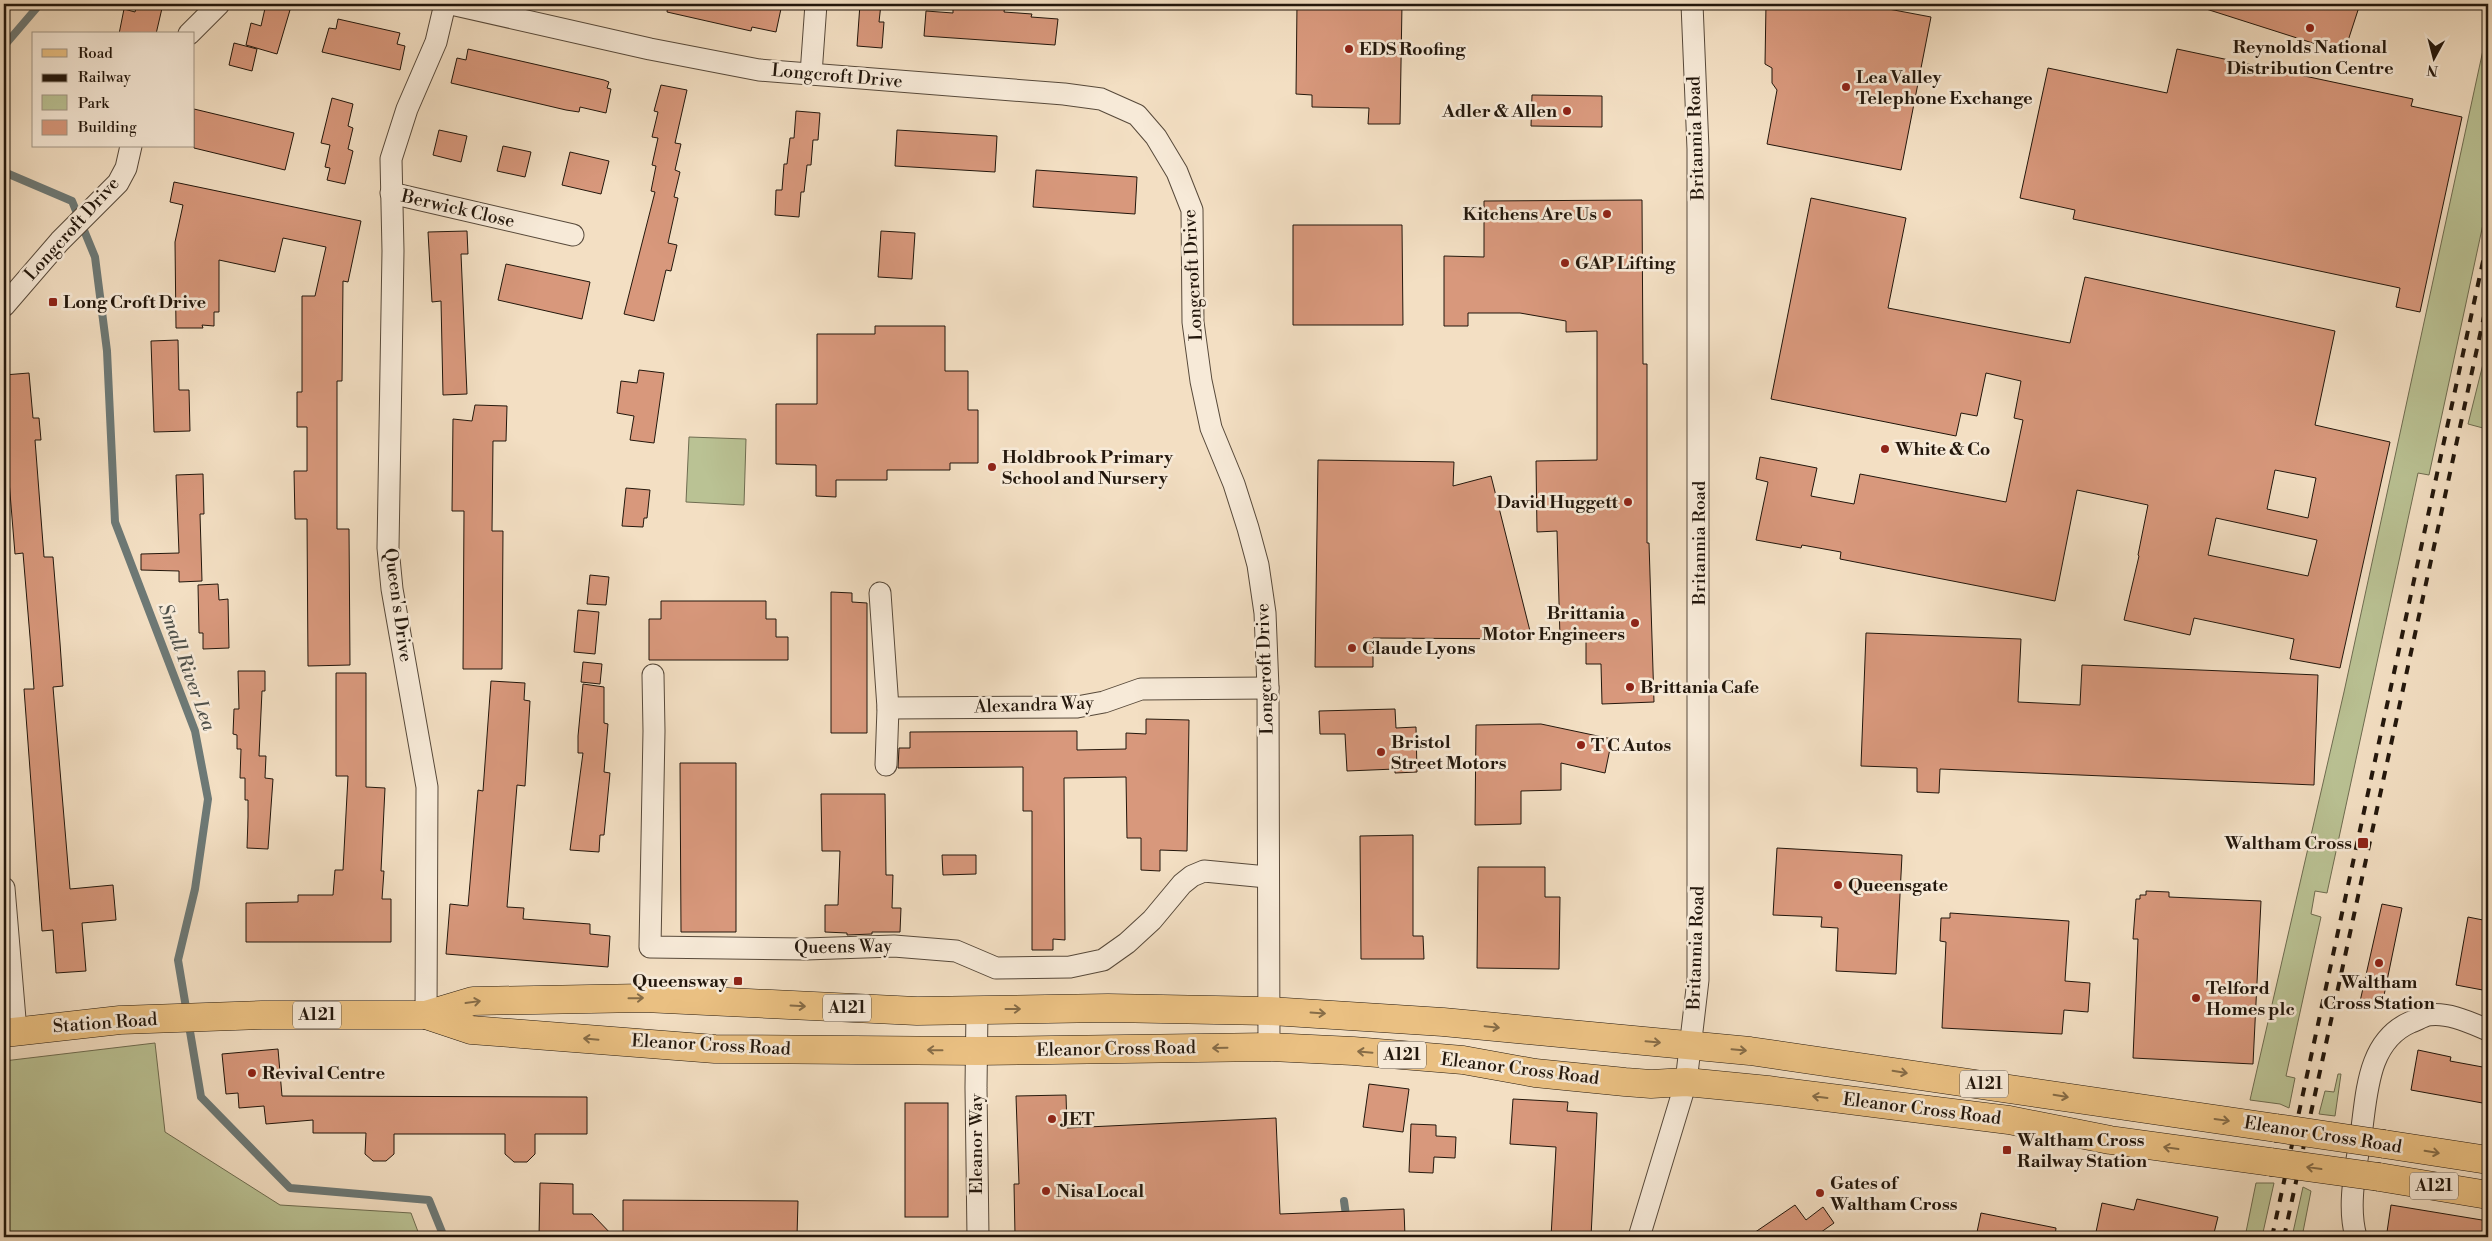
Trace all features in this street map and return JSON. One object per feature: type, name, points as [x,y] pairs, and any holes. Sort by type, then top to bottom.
[{"type":"main road","name":"Eleanor Cross Road","points":[[207,1017],[426,1015],[472,1001],[644,998],[917,1012],[977,1009],[1269,1011],[1443,1022],[1690,1046],[1856,1065],[2488,1160]]},
{"type":"main road","name":"Eleanor Cross Road","points":[[426,1015],[471,1030],[715,1048],[978,1051],[1269,1047],[1463,1060],[1535,1073],[1651,1084],[1686,1082],[2009,1120],[2110,1140],[2379,1177],[2488,1195]]},
{"type":"main road","name":"Station Road","points":[[10,1032],[144,1019],[207,1017]]},
{"type":"street","points":[[191,32],[219,4]]},
{"type":"street","name":"Berwick Close","points":[[445,4],[436,42],[394,144],[391,193],[573,236]]},
{"type":"street","name":"Longcroft Drive","points":[[451,4],[729,65],[811,74],[1064,94],[1101,99],[1137,115],[1156,137],[1177,172],[1192,210],[1193,322],[1201,381],[1211,428],[1234,484],[1258,565],[1265,613],[1268,688],[1267,877],[1269,1047]]},
{"type":"street","points":[[811,74],[816,4]]},
{"type":"street","name":"Britannia Road","points":[[1639,1237],[1686,1082],[1698,980],[1698,149],[1692,4]]},
{"type":"street","name":"Longcroft Drive","points":[[4,306],[60,241],[118,183],[126,168],[131,148]]},
{"type":"street","name":"Queen's Drive","points":[[391,193],[393,250],[388,548],[392,590],[427,787],[426,1015]]},
{"type":"street","points":[[880,593],[888,708],[886,765]]},
{"type":"street","name":"Queens Way","points":[[653,675],[654,731],[650,947],[806,949],[894,946],[956,951],[996,968],[1070,967],[1103,960],[1127,943],[1152,920],[1182,884],[1192,876],[1204,871],[1267,877]]},
{"type":"street","name":"Alexandra Way","points":[[888,708],[1077,707],[1104,702],[1141,690],[1268,688]]},
{"type":"street","points":[[4,889],[10,1032]]},
{"type":"street","name":"Eleanor Way","points":[[977,1009],[978,1237]]},
{"type":"street","points":[[2356,1237],[2352,1206],[2357,1159],[2370,1079],[2376,1056],[2388,1037],[2407,1024],[2429,1015],[2456,1018],[2488,1030]]},
{"type":"green space","points":[[2488,27],[2488,201],[2429,475],[2418,473],[2327,893],[2315,891],[2311,914],[2321,917],[2286,1076],[2295,1078],[2289,1108],[2280,1104],[2250,1100],[2344,692]]},
{"type":"green space","points":[[2488,344],[2488,402],[2483,428],[2468,424]]},
{"type":"green space","points":[[689,437],[746,439],[744,505],[686,502]]},
{"type":"green space","points":[[155,1043],[165,1132],[280,1205],[411,1213],[420,1237],[4,1237],[4,1061]]},
{"type":"green space","points":[[2338,1074],[2341,1074],[2335,1116],[2319,1114],[2325,1091],[2334,1092]]},
{"type":"green space","points":[[2256,1183],[2274,1183],[2262,1237],[2245,1237]]},
{"type":"green space","points":[[2303,1187],[2311,1191],[2302,1237],[2292,1237]]},
{"type":"building","points":[[137,4],[163,4],[156,32],[119,32],[124,9],[135,12]]},
{"type":"building","points":[[266,4],[290,10],[277,54],[246,45],[251,23],[261,26]]},
{"type":"building","points":[[668,4],[782,4],[776,32],[752,27],[751,31],[667,12]]},
{"type":"building","points":[[860,4],[881,4],[879,22],[884,22],[882,48],[857,46]]},
{"type":"building","points":[[953,4],[1005,4],[1004,12],[1032,14],[1031,17],[1058,19],[1055,45],[924,36],[926,11],[953,13]]},
{"type":"building","name":"EDS Roofing","points":[[1297,4],[1402,4],[1400,124],[1368,124],[1369,108],[1312,107],[1312,95],[1296,94]]},
{"type":"building","name":"Lea Valley Telephone Exchange","points":[[1766,4],[1862,4],[1931,17],[1901,170],[1767,144],[1777,90],[1772,83],[1772,68],[1765,64]]},
{"type":"building","name":"Reynolds National Distribution Centre","points":[[2204,4],[2360,4],[2344,53],[2203,8]]},
{"type":"building","points":[[338,19],[400,33],[397,44],[405,46],[400,70],[322,52],[329,28],[336,29]]},
{"type":"building","points":[[234,43],[257,49],[252,71],[229,65]]},
{"type":"building","points":[[468,49],[609,82],[607,88],[611,89],[606,113],[580,107],[579,112],[566,110],[451,83],[457,58],[466,60]]},
{"type":"building","points":[[2177,49],[2413,99],[2411,106],[2462,117],[2420,312],[2396,307],[2400,288],[2073,219],[2075,210],[2020,198],[2048,68],[2167,93]]},
{"type":"building","points":[[661,85],[687,90],[675,143],[681,144],[675,170],[680,172],[674,197],[678,198],[668,243],[677,245],[671,271],[666,270],[654,321],[624,314],[655,192],[651,191],[656,166],[652,165],[658,138],[652,137],[658,112],[654,111]]},
{"type":"building","name":"Adler & Allen","points":[[1532,95],[1602,96],[1602,127],[1531,126]]},
{"type":"building","points":[[332,98],[353,104],[348,126],[353,128],[348,149],[353,151],[345,184],[327,180],[330,168],[325,167],[330,145],[321,143]]},
{"type":"building","points":[[195,109],[294,133],[285,170],[194,148]]},
{"type":"building","points":[[796,111],[820,113],[818,140],[813,140],[811,165],[807,165],[804,192],[801,192],[799,217],[775,215],[776,190],[782,190],[784,164],[787,164],[790,138],[794,138]]},
{"type":"building","points":[[439,130],[467,136],[461,162],[433,155]]},
{"type":"building","points":[[897,130],[997,136],[995,172],[895,166]]},
{"type":"building","points":[[503,146],[531,152],[525,177],[497,171]]},
{"type":"building","points":[[570,152],[609,161],[601,194],[562,185]]},
{"type":"building","points":[[1036,170],[1137,177],[1135,214],[1033,207]]},
{"type":"building","points":[[174,182],[361,221],[348,282],[343,281],[342,381],[337,381],[337,529],[349,529],[350,665],[308,666],[307,519],[295,519],[294,471],[307,471],[307,427],[297,427],[297,392],[302,392],[302,296],[315,296],[326,247],[283,238],[275,272],[219,260],[219,312],[214,312],[214,326],[202,325],[203,328],[176,328],[175,242],[183,205],[170,202]]},
{"type":"building","points":[[1811,198],[1906,218],[1888,308],[2070,343],[2085,277],[2335,331],[2315,425],[2390,442],[2340,668],[2290,659],[2294,639],[2194,618],[2190,635],[2124,620],[2139,556],[2148,505],[2077,490],[2055,601],[1840,559],[1841,552],[1802,545],[1801,548],[1756,540],[1768,482],[1756,479],[1760,457],[1817,468],[1811,496],[1854,504],[1860,474],[2006,502],[2023,420],[2014,418],[2021,381],[1986,373],[1977,416],[1961,413],[1956,436],[1771,399]],"holes":[[[2275,470],[2316,478],[2308,518],[2267,509]],[[2216,518],[2317,540],[2308,576],[2208,555]]]},
{"type":"building","points":[[1642,200],[1643,364],[1647,364],[1647,543],[1649,543],[1654,702],[1602,704],[1601,664],[1586,664],[1586,638],[1560,638],[1557,531],[1537,532],[1536,461],[1597,460],[1597,331],[1566,332],[1566,321],[1520,313],[1468,313],[1468,326],[1444,326],[1444,256],[1484,257],[1484,201]]},
{"type":"building","points":[[1293,225],[1402,225],[1403,325],[1293,325]]},
{"type":"building","points":[[467,231],[468,254],[461,254],[467,394],[443,395],[441,301],[432,302],[428,232]]},
{"type":"building","points":[[881,231],[915,233],[912,279],[878,277]]},
{"type":"building","points":[[506,264],[590,282],[582,319],[498,300]]},
{"type":"building","points":[[875,326],[945,326],[945,371],[968,371],[968,410],[978,410],[978,463],[950,463],[950,470],[887,470],[887,480],[836,480],[836,497],[816,496],[816,465],[776,464],[776,404],[817,404],[817,334],[875,334]]},
{"type":"building","points":[[178,340],[179,390],[189,390],[190,431],[154,432],[151,341]]},
{"type":"building","points":[[639,370],[664,373],[654,443],[630,440],[634,416],[617,413],[621,381],[637,383]]},
{"type":"building","points":[[29,373],[33,418],[39,418],[41,440],[35,440],[44,557],[53,557],[60,643],[63,686],[53,687],[70,889],[113,885],[116,920],[82,923],[86,971],[56,973],[53,930],[42,931],[24,689],[34,689],[23,553],[15,554],[4,420],[4,375]]},
{"type":"building","points":[[475,405],[507,406],[506,441],[493,441],[492,531],[503,531],[502,669],[463,669],[464,511],[452,511],[453,419],[472,421]]},
{"type":"building","points":[[1318,460],[1454,462],[1453,486],[1491,476],[1532,639],[1373,638],[1373,667],[1315,667]]},
{"type":"building","points":[[203,474],[204,514],[200,514],[202,581],[179,582],[179,571],[141,570],[141,554],[179,553],[176,475]]},
{"type":"building","points":[[626,488],[650,490],[647,518],[644,518],[643,527],[622,526]]},
{"type":"building","points":[[590,575],[609,577],[606,605],[587,604]]},
{"type":"building","points":[[218,584],[219,600],[228,599],[229,648],[203,649],[203,633],[199,633],[198,585]]},
{"type":"building","points":[[831,592],[852,593],[852,602],[867,603],[867,733],[831,733]]},
{"type":"building","points":[[661,601],[766,601],[766,619],[776,619],[776,637],[788,637],[788,660],[649,660],[649,619],[661,619]]},
{"type":"building","points":[[578,610],[599,612],[595,654],[574,652]]},
{"type":"building","points":[[1866,633],[2021,639],[2018,702],[2080,705],[2082,665],[2318,675],[2314,785],[1940,769],[1939,793],[1917,792],[1917,768],[1861,766]]},
{"type":"building","points":[[583,662],[602,664],[600,684],[581,682]]},
{"type":"building","points":[[238,671],[265,671],[265,691],[262,691],[259,756],[266,756],[265,778],[273,779],[268,849],[247,848],[248,800],[245,800],[245,778],[240,778],[241,749],[237,749],[237,735],[233,734],[234,709],[239,709]]},
{"type":"building","points":[[336,673],[366,673],[366,787],[385,788],[381,871],[384,871],[382,899],[391,899],[391,942],[246,942],[246,903],[298,902],[298,895],[333,895],[335,870],[343,870],[348,776],[336,776]]},
{"type":"building","points":[[491,681],[525,683],[524,700],[530,701],[525,786],[517,785],[507,907],[524,908],[523,919],[590,924],[590,934],[610,936],[608,967],[446,954],[450,904],[468,906],[478,790],[483,791]]},
{"type":"building","points":[[583,684],[604,687],[604,723],[608,724],[604,772],[610,773],[604,835],[600,835],[599,852],[570,850],[583,753],[578,753],[578,736]]},
{"type":"building","name":"Bristol Street Motors","points":[[1395,709],[1396,728],[1416,727],[1417,772],[1395,773],[1395,769],[1347,771],[1345,734],[1320,734],[1319,711]]},
{"type":"building","points":[[1146,719],[1189,720],[1187,851],[1160,850],[1160,871],[1141,870],[1141,838],[1127,838],[1126,777],[1064,778],[1065,940],[1053,939],[1053,950],[1032,950],[1032,811],[1023,811],[1023,767],[898,768],[899,748],[910,748],[910,732],[1077,731],[1077,750],[1126,749],[1126,733],[1146,734]]},
{"type":"building","points":[[1541,724],[1612,739],[1605,773],[1561,763],[1561,790],[1521,791],[1521,824],[1475,825],[1476,725]]},
{"type":"building","points":[[680,763],[736,763],[736,932],[681,932]]},
{"type":"building","points":[[821,794],[885,794],[886,875],[893,875],[892,908],[901,908],[900,932],[872,932],[872,934],[847,935],[847,933],[825,932],[825,905],[838,905],[840,851],[822,851]]},
{"type":"building","points":[[1413,835],[1413,936],[1423,936],[1424,959],[1361,959],[1360,836]]},
{"type":"building","name":"Queensgate","points":[[1777,848],[1902,855],[1896,974],[1836,971],[1838,928],[1821,927],[1822,917],[1773,915]]},
{"type":"building","points":[[942,855],[976,855],[976,874],[943,875]]},
{"type":"building","points":[[1478,867],[1545,867],[1545,897],[1560,897],[1559,969],[1477,968]]},
{"type":"building","name":"Telford Homes plc","points":[[2146,891],[2169,892],[2169,897],[2261,901],[2253,1064],[2133,1058],[2138,939],[2133,939],[2136,899],[2140,899],[2140,895],[2146,895]]},
{"type":"building","name":"Waltham Cross Station","points":[[2382,904],[2402,908],[2381,1010],[2359,1006]]},
{"type":"building","points":[[1950,913],[2069,921],[2065,981],[2090,983],[2088,1012],[2064,1010],[2062,1034],[1942,1028],[1946,942],[1940,941],[1941,918],[1950,918]]},
{"type":"building","points":[[2468,917],[2488,921],[2488,991],[2456,985]]},
{"type":"building","points":[[278,1049],[282,1096],[587,1097],[587,1134],[535,1134],[535,1154],[527,1162],[514,1162],[505,1154],[505,1134],[394,1134],[394,1154],[386,1161],[373,1161],[365,1154],[366,1133],[313,1133],[313,1120],[266,1124],[264,1106],[239,1108],[238,1093],[226,1094],[222,1054]]},
{"type":"building","points":[[2418,1050],[2451,1057],[2450,1061],[2488,1068],[2488,1104],[2411,1090]]},
{"type":"building","points":[[1369,1084],[1409,1089],[1403,1132],[1363,1127]]},
{"type":"building","points":[[1066,1095],[1067,1128],[1276,1118],[1280,1214],[1404,1209],[1405,1237],[1104,1237],[1104,1233],[1015,1235],[1014,1184],[1019,1184],[1016,1096]]},
{"type":"building","points":[[1513,1099],[1568,1102],[1567,1111],[1597,1113],[1591,1237],[1551,1237],[1556,1147],[1510,1144]]},
{"type":"building","points":[[905,1103],[948,1103],[948,1217],[905,1217]]},
{"type":"building","points":[[1411,1124],[1436,1125],[1436,1136],[1456,1137],[1455,1158],[1434,1157],[1433,1173],[1409,1172]]},
{"type":"building","points":[[540,1183],[573,1184],[573,1214],[592,1214],[614,1237],[539,1237]]},
{"type":"building","points":[[2137,1199],[2218,1217],[2213,1237],[2095,1237],[2102,1203],[2134,1210]]},
{"type":"building","points":[[623,1200],[798,1201],[797,1236],[658,1237],[661,1235],[623,1234]]},
{"type":"building","points":[[1795,1205],[1806,1220],[1823,1207],[1834,1223],[1817,1235],[1818,1237],[1748,1237]]},
{"type":"building","points":[[2391,1205],[2488,1221],[2488,1237],[2398,1237],[2399,1233],[2387,1232]]},
{"type":"building","points":[[1981,1213],[2056,1228],[2055,1237],[1976,1237]]},
{"type":"waterway","name":"Small River Lea","points":[[4,46],[40,4]]},
{"type":"waterway","name":"Small River Lea","points":[[4,172],[72,201],[95,257],[107,351],[115,522],[195,731],[208,799],[195,889],[178,960],[201,1097],[290,1188],[429,1200],[444,1237]]},
{"type":"waterway","points":[[1344,1201],[1349,1237]]},
{"type":"railway","points":[[2272,1237],[2488,238]]},
{"type":"railway","points":[[2284,1237],[2488,298]]},
{"type":"place","name":"Reynolds National Distribution Centre","points":[[2310,28]]},
{"type":"place","name":"EDS Roofing","points":[[1349,49]]},
{"type":"place","name":"Lea Valley Telephone Exchange","points":[[1846,87]]},
{"type":"place","name":"Adler & Allen","points":[[1567,111]]},
{"type":"place","name":"Kitchens Are Us","points":[[1607,214]]},
{"type":"place","name":"GAP Lifting","points":[[1565,263]]},
{"type":"place","name":"Long Croft Drive","points":[[53,302]]},
{"type":"place","name":"White & Co","points":[[1885,449]]},
{"type":"place","name":"Holdbrook Primary School and Nursery","points":[[992,467]]},
{"type":"place","name":"David Huggett","points":[[1628,502]]},
{"type":"place","name":"Brittania Motor Engineers","points":[[1635,623]]},
{"type":"place","name":"Claude Lyons","points":[[1352,648]]},
{"type":"place","name":"Brittania Cafe","points":[[1630,687]]},
{"type":"place","name":"T C Autos","points":[[1581,745]]},
{"type":"place","name":"Bristol Street Motors","points":[[1381,752]]},
{"type":"place","name":"Waltham Cross","points":[[2363,843]]},
{"type":"place","name":"Queensgate","points":[[1838,885]]},
{"type":"place","name":"Waltham Cross Station","points":[[2379,963]]},
{"type":"place","name":"Queensway","points":[[738,981]]},
{"type":"place","name":"Telford Homes plc","points":[[2196,998]]},
{"type":"place","name":"Revival Centre","points":[[252,1073]]},
{"type":"place","name":"JET","points":[[1052,1119]]},
{"type":"place","name":"Waltham Cross Railway Station","points":[[2007,1150]]},
{"type":"place","name":"Nisa Local","points":[[1046,1191]]},
{"type":"place","name":"Gates of Waltham Cross","points":[[1820,1193]]}]
